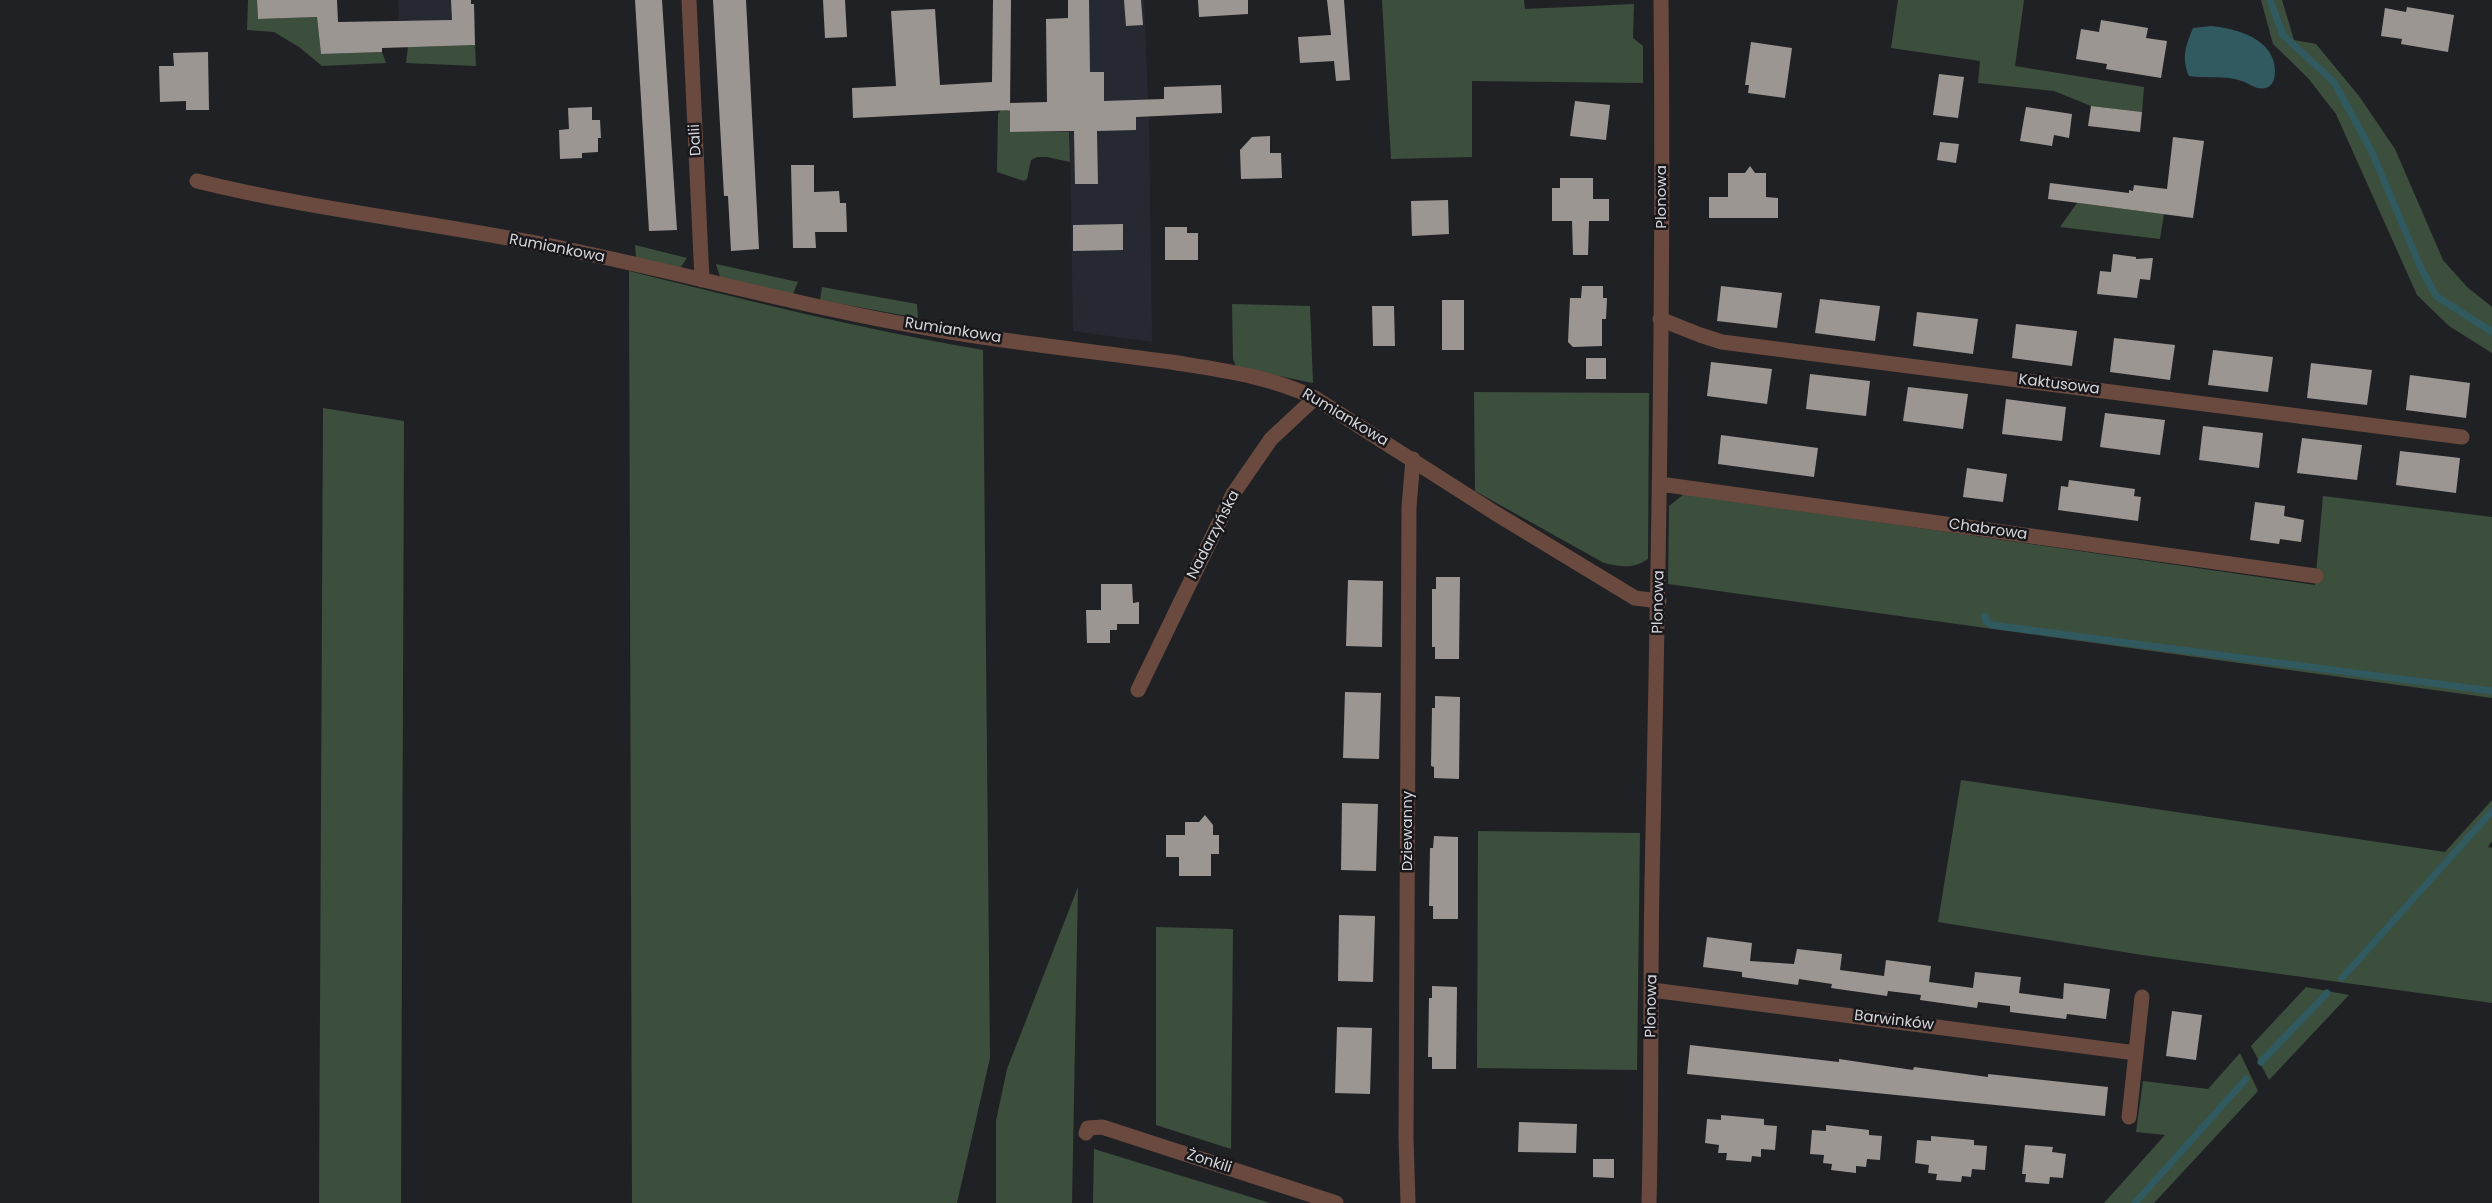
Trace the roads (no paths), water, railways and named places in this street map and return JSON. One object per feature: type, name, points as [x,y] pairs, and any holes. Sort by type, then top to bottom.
[{"type":"street","name":"Dalii","points":[[689,0],[702,280]]},
{"type":"street","name":"Plonowa","points":[[1649,1203],[1659,600],[1662,210],[1661,0]]},
{"type":"street","name":"Rumiankowa","points":[[197,181],[270,199],[574,250],[702,280],[948,332],[1080,349],[1247,374],[1299,390],[1315,398],[1413,459],[1494,513],[1635,598],[1659,600]]},
{"type":"street","name":"Kaktusowa","points":[[1660,318],[1700,336],[1722,342],[2462,437]]},
{"type":"street","name":"Nadarzyńska","points":[[1138,690],[1234,494],[1271,439],[1315,398]]},
{"type":"street","name":"Dziewanny","points":[[1408,1203],[1406,1118],[1409,507],[1413,459]]},
{"type":"street","name":"Chabrowa","points":[[1660,484],[2316,576]]},
{"type":"street","name":"Barwinków","points":[[1652,990],[2136,1053]]},
{"type":"street","points":[[2129,1117],[2142,997]]},
{"type":"street","name":"Żonkili","points":[[1086,1133],[1088,1128],[1102,1127],[1336,1203]]},
{"type":"water","points":[[2211,26],[2232,29],[2261,43],[2269,51],[2273,60],[2275,73],[2272,84],[2261,89],[2236,79],[2189,76],[2185,63],[2185,52],[2193,28]]},
{"type":"waterway","points":[[2270,0],[2283,35],[2334,82],[2372,152],[2420,266],[2436,296],[2492,332]]},
{"type":"waterway","points":[[1985,616],[1986,621],[1992,625],[2492,691]]},
{"type":"waterway","points":[[2342,978],[2492,811]]},
{"type":"waterway","points":[[2261,1062],[2327,993]]},
{"type":"waterway","points":[[2135,1203],[2246,1079]]}]
